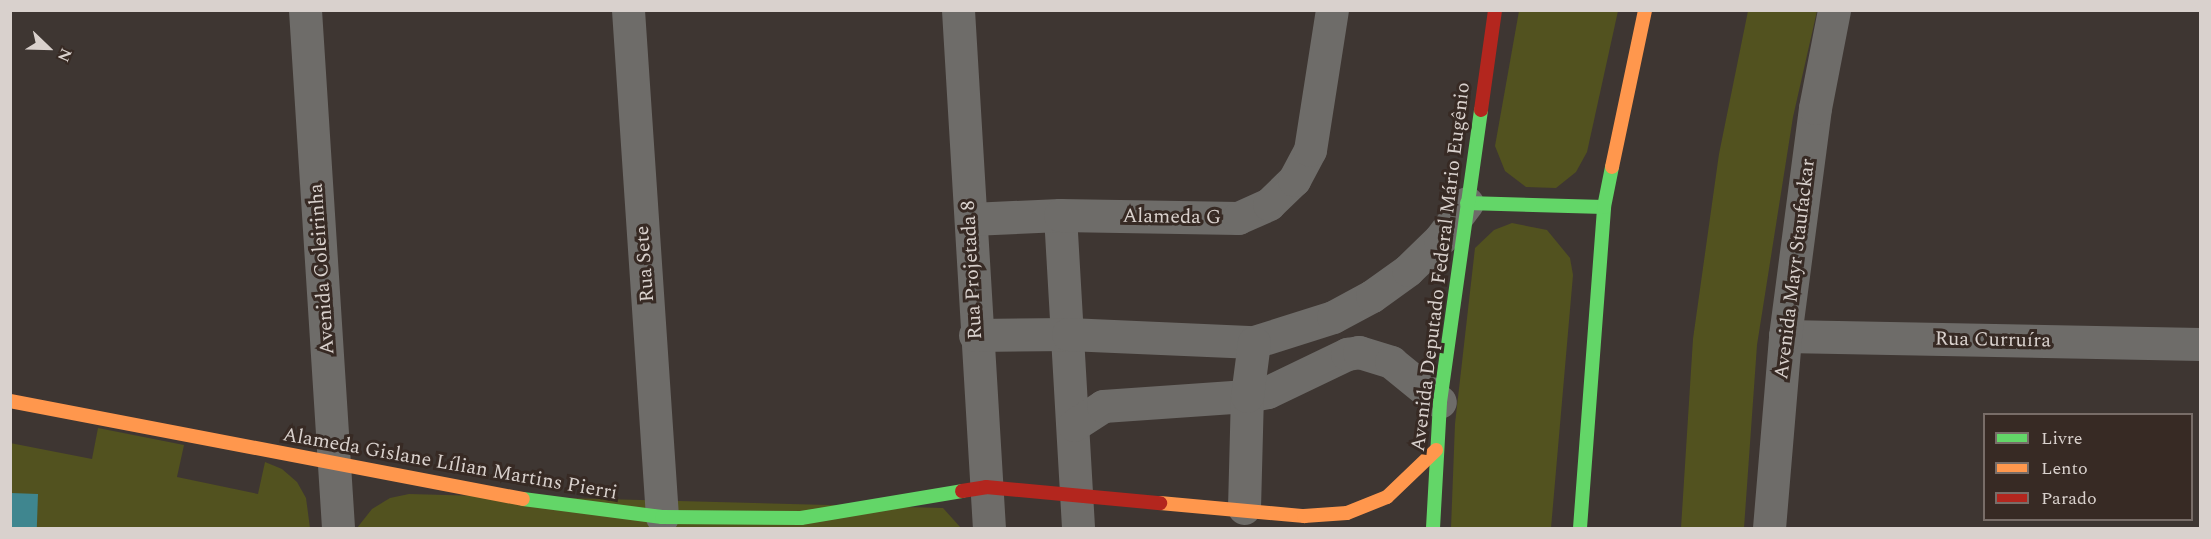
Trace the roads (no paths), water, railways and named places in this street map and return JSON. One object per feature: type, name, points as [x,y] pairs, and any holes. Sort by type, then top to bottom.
[{"type":"street","name":"Avenida Coleirinha","points":[[304,10],[336,466],[338,528]]},
{"type":"street","name":"Rua Sete","points":[[628,10],[662,517]]},
{"type":"street","name":"Rua Projetada 8","points":[[958,10],[975,335],[989,528]]},
{"type":"street","name":"Alameda G","points":[[970,219],[1060,215],[1238,218],[1269,204],[1294,180],[1310,150],[1332,10]]},
{"type":"street","name":"Avenida Deputado Federal Mário Eugênio","points":[[1433,528],[1440,402],[1495,10]]},
{"type":"street","points":[[1580,528],[1604,207],[1645,10]]},
{"type":"street","name":"Avenida Mayr Staufackar","points":[[1769,528],[1785,336],[1815,108],[1834,10]]},
{"type":"street","points":[[975,335],[1068,334],[1254,342],[1333,317],[1372,297],[1432,246],[1467,202],[1604,207]]},
{"type":"street","points":[[1060,215],[1074,425],[1078,528]]},
{"type":"street","name":"Rua Curruíra","points":[[1785,336],[2200,344]]},
{"type":"street","points":[[1254,342],[1247,396],[1244,508],[1313,522],[1347,513],[1387,497],[1436,450]]},
{"type":"street","points":[[1074,425],[1103,406],[1247,396],[1284,385],[1347,354],[1359,352],[1391,362],[1440,402]]},
{"type":"street","name":"Alameda Gislane Lílian Martins Pierri","points":[[10,401],[336,466],[569,508],[662,517],[801,518],[986,487],[1244,508]]},
{"type":"water","points":[[11,493],[38,494],[37,528],[10,528]]}]
